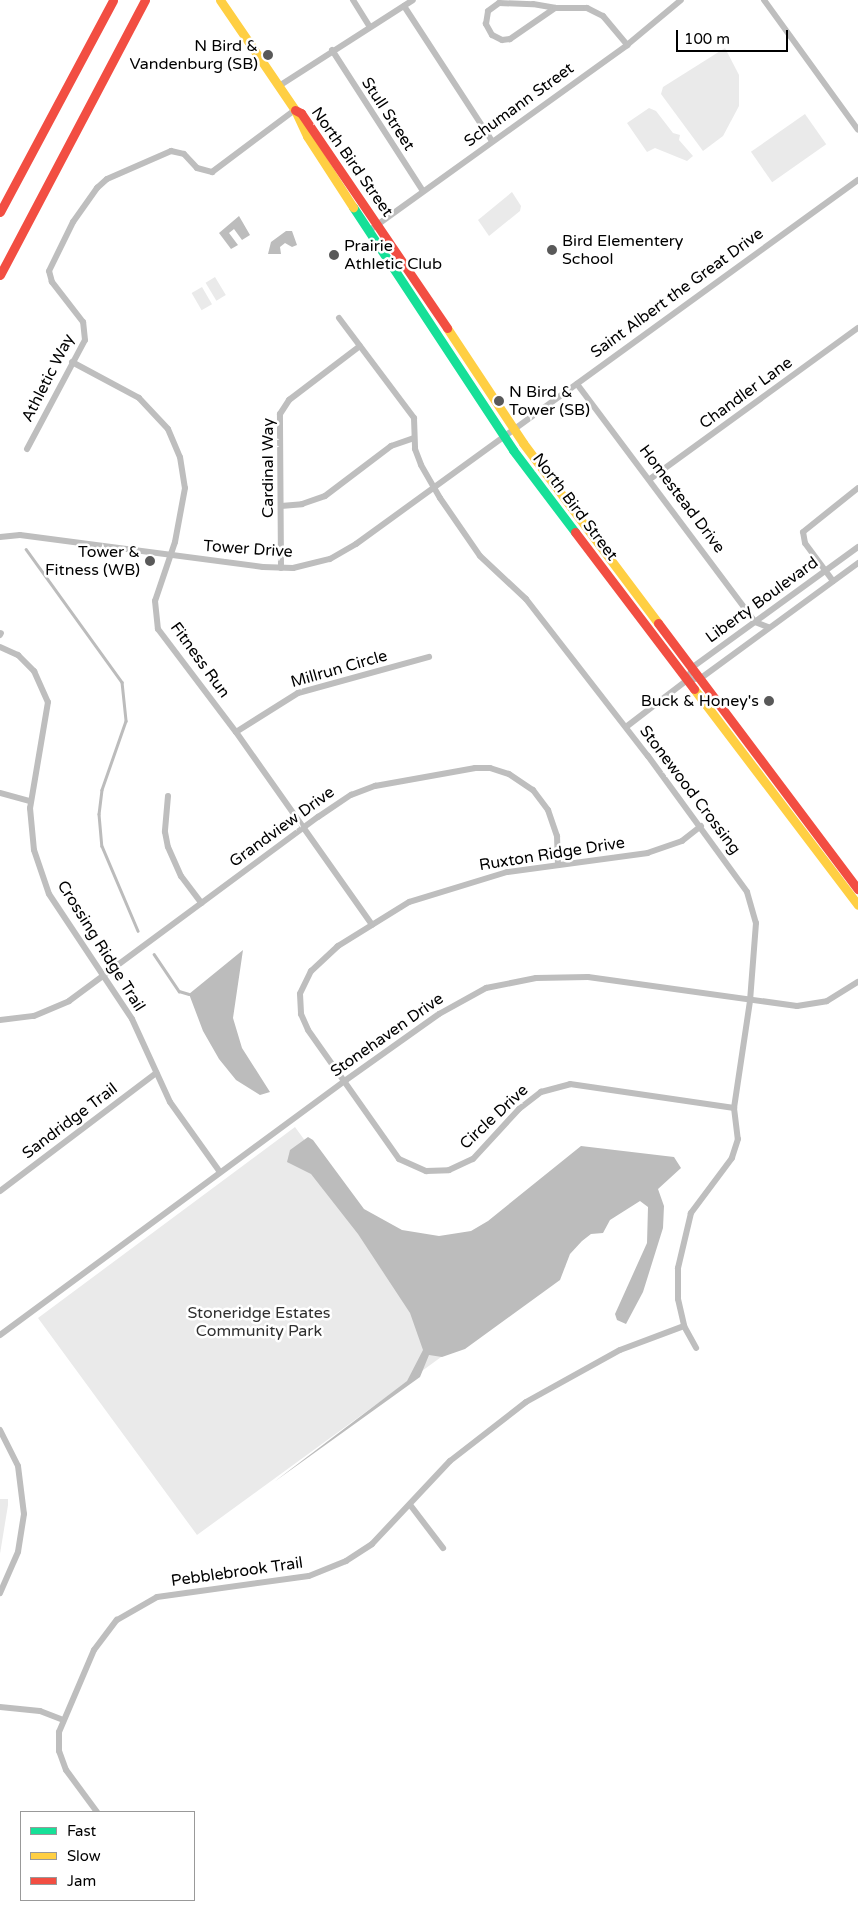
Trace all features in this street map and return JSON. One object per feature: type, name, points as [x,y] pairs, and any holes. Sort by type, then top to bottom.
[{"type":"main road","points":[[0,212],[113,0]]},
{"type":"main road","points":[[0,275],[145,0]]},
{"type":"main road","name":"North Bird Street","points":[[220,0],[295,110],[307,136],[504,436],[858,904]]},
{"type":"main road","name":"North Bird Street","points":[[295,110],[301,113],[378,224],[514,430],[858,889]]},
{"type":"street","points":[[353,0],[370,27]]},
{"type":"street","points":[[279,86],[332,50],[413,0]]},
{"type":"street","name":"Schumann Street","points":[[370,230],[627,45],[681,0]]},
{"type":"street","points":[[764,0],[858,130]]},
{"type":"street","points":[[555,8],[510,39],[495,37],[486,24],[488,11],[499,3],[555,8],[587,8],[603,16],[627,45]]},
{"type":"street","points":[[404,6],[492,141]]},
{"type":"street","name":"Stull Street","points":[[332,50],[423,191]]},
{"type":"street","name":"Athletic Way","points":[[27,449],[72,362],[86,340],[86,332],[78,314],[52,282],[49,268],[73,222],[97,188],[107,179],[177,151],[198,168],[212,172],[295,110]]},
{"type":"street","name":"Saint Albert the Great Drive","points":[[514,430],[858,180]]},
{"type":"street","name":"Stonewood Crossing","points":[[339,318],[414,418],[414,438],[421,465],[434,488],[480,556],[526,600],[701,826],[747,892],[756,922],[750,1001],[734,1108],[738,1139],[732,1158],[690,1213],[682,1242],[678,1300],[684,1326],[696,1348]]},
{"type":"street","name":"Chandler Lane","points":[[650,479],[858,328]]},
{"type":"street","name":"Cardinal Way","points":[[281,568],[280,414],[283,407],[360,346]]},
{"type":"street","name":"Fitness Run","points":[[72,362],[139,398],[168,430],[180,457],[185,488],[170,557],[155,601],[158,629],[236,732],[372,925]]},
{"type":"street","name":"Homestead Drive","points":[[576,384],[650,479],[755,622],[768,628]]},
{"type":"street","name":"Tower Drive","points":[[0,537],[20,534],[170,557],[281,568],[315,563],[343,552],[514,430]]},
{"type":"street","points":[[281,506],[302,504],[324,496],[390,446],[414,438]]},
{"type":"street","points":[[833,581],[805,543],[803,532],[858,488]]},
{"type":"street","name":"Liberty Boulevard","points":[[626,727],[687,680],[693,667],[858,547]]},
{"type":"street","name":"Liberty Boulevard","points":[[687,680],[701,678],[858,563]]},
{"type":"street","name":"Crossing Ridge Trail","points":[[0,647],[18,656],[34,671],[48,702],[30,801],[34,850],[49,894],[104,974],[132,1019],[170,1102],[220,1172]]},
{"type":"street","name":"Millrun Circle","points":[[236,732],[298,693],[429,657]]},
{"type":"street","name":"Grandview Drive","points":[[0,1020],[34,1016],[53,1010],[304,827],[351,795],[375,786],[490,768],[515,776],[533,790],[548,810],[557,836],[558,865]]},
{"type":"street","points":[[0,793],[30,801]]},
{"type":"street","points":[[168,796],[165,832],[168,847],[181,876],[201,903]]},
{"type":"street","name":"Ruxton Ridge Drive","points":[[346,1080],[308,1030],[302,1014],[300,994],[311,970],[338,946],[409,902],[467,882],[507,872],[648,853],[682,841],[701,826]]},
{"type":"street","name":"Stonehaven Drive","points":[[0,1335],[346,1080],[439,1014],[486,988],[536,978],[588,977],[750,1001],[797,1006],[827,1001],[858,982]]},
{"type":"street","name":"Sandridge Trail","points":[[0,1191],[156,1073]]},
{"type":"street","name":"Circle Drive","points":[[346,1080],[399,1159],[426,1171],[449,1170],[472,1159],[519,1108],[541,1092],[570,1084],[734,1108]]},
{"type":"street","name":"Pebblebrook Trail","points":[[96,1811],[66,1770],[59,1752],[58,1732],[94,1650],[110,1626],[129,1611],[157,1597],[309,1576],[346,1561],[372,1544],[410,1506],[450,1461],[526,1402],[620,1350],[684,1326]]},
{"type":"street","points":[[0,1430],[18,1466],[24,1514],[18,1552],[0,1593]]},
{"type":"street","points":[[410,1506],[442,1548]]},
{"type":"street","points":[[0,1707],[40,1711],[63,1720]]},
{"type":"green space","points":[[725,48],[739,75],[739,106],[723,136],[703,151],[661,94],[663,87]]},
{"type":"green space","points":[[649,108],[656,111],[673,133],[680,135],[679,140],[693,156],[687,161],[655,148],[647,152],[627,123]]},
{"type":"green space","points":[[805,114],[826,144],[772,182],[751,152]]},
{"type":"green space","points":[[512,192],[521,206],[520,211],[489,236],[478,220]]},
{"type":"green space","points":[[215,277],[226,295],[216,301],[206,283]]},
{"type":"green space","points":[[202,287],[212,304],[202,310],[192,293]]},
{"type":"green space","name":"Stoneridge Estates Community Park","points":[[295,1127],[410,1285],[566,1266],[197,1535],[38,1318]]},
{"type":"green space","points":[[0,1499],[8,1499],[8,1505],[0,1554]]},
{"type":"shaded area","points":[[239,216],[250,235],[242,240],[234,229],[229,233],[238,245],[231,249],[219,233]]},
{"type":"shaded area","points":[[286,231],[292,231],[297,245],[292,247],[285,243],[280,247],[281,254],[268,254],[271,242]]},
{"type":"shaded area","points":[[243,950],[233,1018],[242,1048],[270,1092],[260,1095],[236,1080],[219,1059],[203,1031],[189,994]]},
{"type":"shaded area","points":[[308,1137],[313,1140],[364,1209],[402,1230],[439,1236],[471,1231],[488,1221],[581,1146],[674,1157],[681,1168],[658,1189],[664,1206],[663,1228],[643,1292],[626,1324],[617,1320],[615,1314],[647,1243],[648,1207],[640,1201],[610,1220],[603,1233],[591,1234],[582,1241],[570,1254],[560,1280],[465,1349],[442,1357],[429,1355],[420,1377],[274,1482],[407,1381],[423,1350],[410,1313],[358,1234],[311,1174],[287,1162],[290,1150]]},
{"type":"waterway","points":[[26,549],[122,682],[126,721],[102,790],[99,814],[102,846],[138,931]]},
{"type":"waterway","points":[[154,954],[179,991],[189,994]]},
{"type":"traffic: fast","points":[[353,207],[513,450],[575,532]]},
{"type":"traffic: slow","points":[[220,0],[295,110],[307,136],[353,207]]},
{"type":"traffic: slow","points":[[447,328],[523,443],[658,623]]},
{"type":"traffic: slow","points":[[694,689],[858,905]]},
{"type":"traffic: jam","points":[[0,212],[113,0]]},
{"type":"traffic: jam","points":[[0,275],[145,0]]},
{"type":"traffic: jam","points":[[295,110],[301,113],[447,328]]},
{"type":"traffic: jam","points":[[575,532],[694,689]]},
{"type":"traffic: jam","points":[[658,623],[858,889]]},
{"type":"place","name":"N Bird & Vandenburg (SB)","points":[[268,55]]},
{"type":"place","name":"Bird Elementery School","points":[[552,250]]},
{"type":"place","name":"Prairie Athletic Club","points":[[334,255]]},
{"type":"place","name":"N Bird & Tower (SB)","points":[[499,401]]},
{"type":"place","name":"Tower & Fitness (WB)","points":[[150,561]]},
{"type":"place","name":"Buck & Honey's","points":[[769,701]]}]
